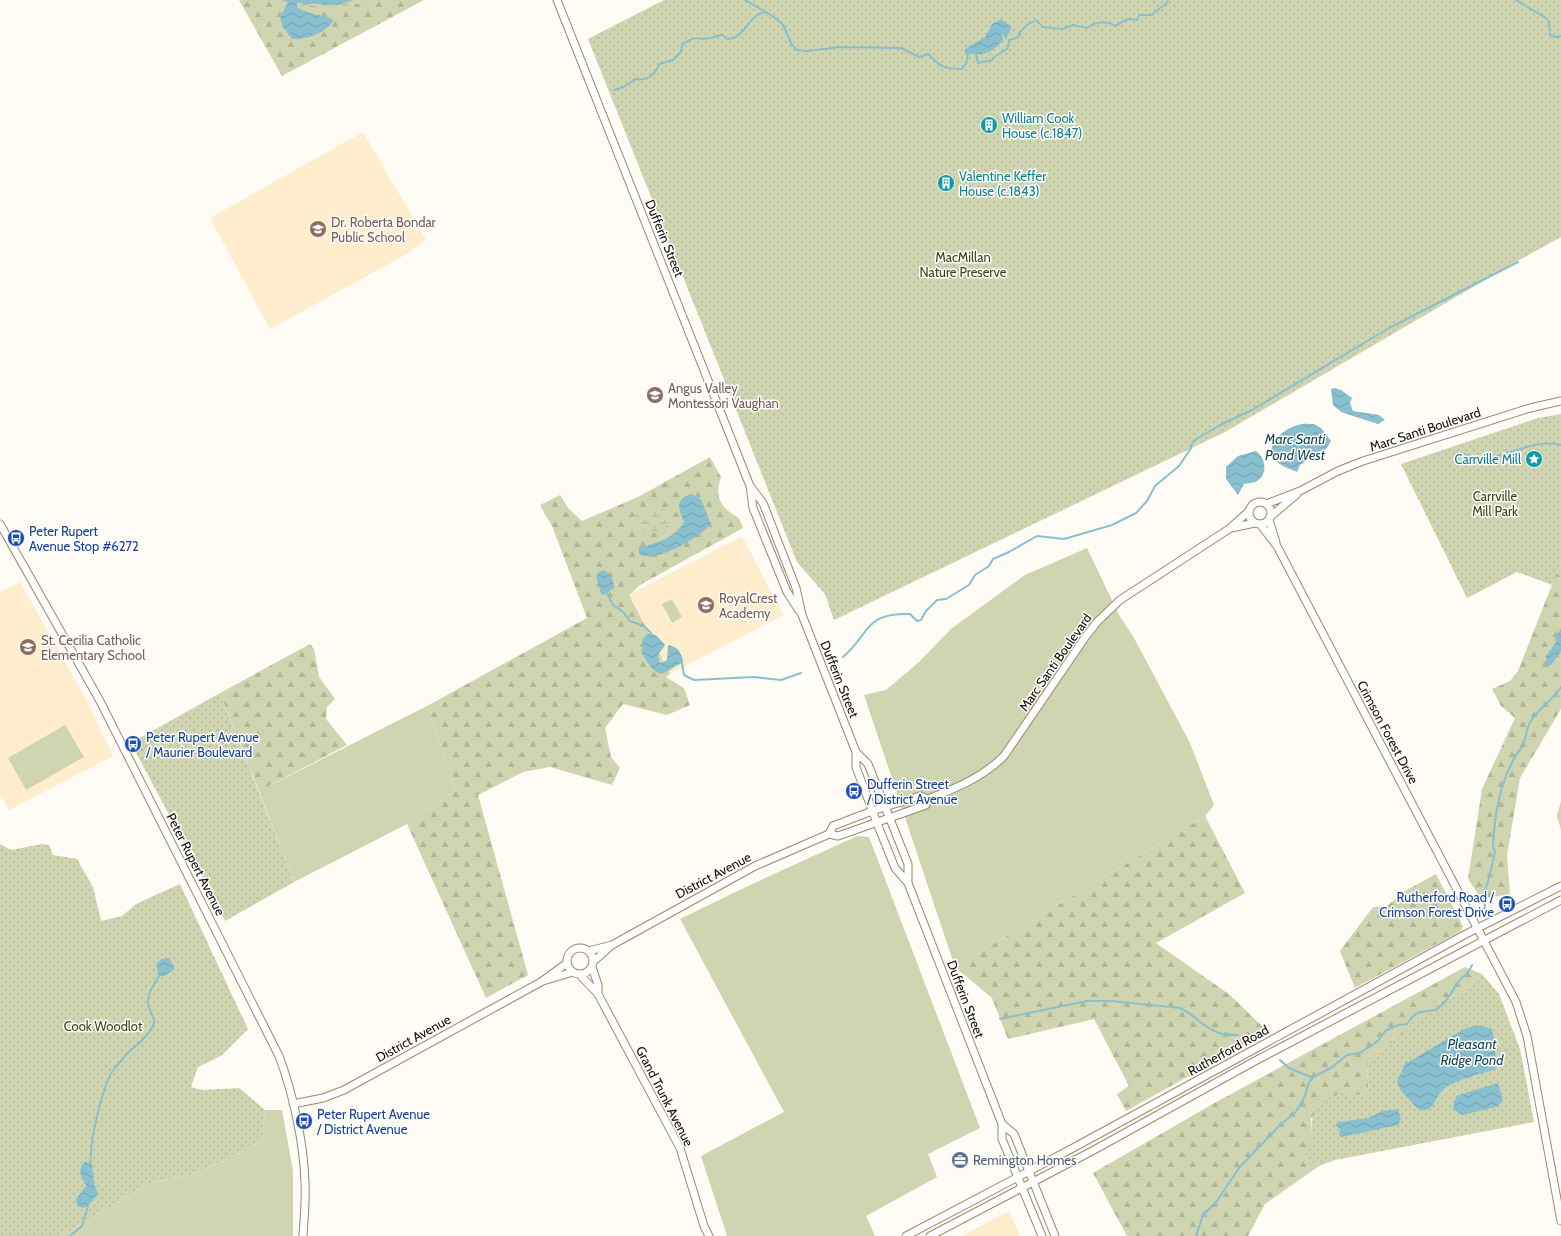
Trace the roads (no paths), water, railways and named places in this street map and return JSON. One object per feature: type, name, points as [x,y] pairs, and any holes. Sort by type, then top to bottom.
[{"type":"street","name":"Dufferin Street","points":[[557,0],[750,486],[753,508],[786,592],[802,615]]},
{"type":"street","name":"Marc Santi Boulevard","points":[[1266,504],[1300,491],[1338,471],[1363,461],[1530,408],[1561,401]]},
{"type":"street","name":"Dufferin Street","points":[[750,486],[764,503],[796,588],[802,615],[856,752],[856,768],[872,811],[896,868],[908,883],[1002,1124],[1002,1139],[1023,1186],[1042,1236]]},
{"type":"street","name":"Marc Santi Boulevard","points":[[1269,518],[1300,491]]},
{"type":"street","points":[[1255,503],[1266,504],[1270,508],[1269,518],[1258,523],[1250,518],[1249,511],[1255,503]]},
{"type":"street","name":"Marc Santi Boulevard","points":[[872,811],[920,796],[928,799],[978,778],[1004,756],[1086,636],[1112,606],[1229,529],[1249,511]]},
{"type":"street","name":"Crimson Forest Drive","points":[[1269,518],[1277,546]]},
{"type":"street","name":"Marc Santi Boulevard","points":[[1229,529],[1258,523]]},
{"type":"street","name":"Crimson Forest Drive","points":[[1258,523],[1277,546],[1486,941],[1516,1002],[1526,1029],[1561,1221]]},
{"type":"street","name":"Peter Rupert Avenue","points":[[0,524],[68,641],[143,784],[279,1056],[287,1076],[303,1157],[306,1183],[304,1236]]},
{"type":"street","name":"Dufferin Street","points":[[856,752],[868,764],[884,808],[908,864],[908,883]]},
{"type":"street","name":"Marc Santi Boulevard","points":[[889,819],[926,806],[928,799]]},
{"type":"street","name":"District Avenue","points":[[589,951],[612,945],[755,866],[828,834],[833,826],[872,811]]},
{"type":"street","name":"District Avenue","points":[[828,834],[838,836],[889,819]]},
{"type":"street","name":"Rutherford Road","points":[[906,1236],[1561,886]]},
{"type":"street","name":"Rutherford Road","points":[[930,1236],[1094,1150],[1255,1061],[1486,941],[1561,900]]},
{"type":"street","name":"District Avenue","points":[[593,964],[612,945]]},
{"type":"street","points":[[581,948],[589,951],[593,964],[587,972],[577,973],[567,963],[568,956],[573,950],[581,948]]},
{"type":"street","name":"District Avenue","points":[[293,1104],[323,1098],[344,1090],[541,982],[567,963]]},
{"type":"street","name":"Grand Trunk Avenue","points":[[593,964],[598,985],[598,994]]},
{"type":"street","name":"District Avenue","points":[[541,982],[577,973]]},
{"type":"street","name":"Grand Trunk Avenue","points":[[577,973],[598,994],[680,1148],[704,1226],[709,1236]]},
{"type":"street","name":"Dufferin Street","points":[[1002,1124],[1014,1134],[1055,1236]]},
{"type":"water","points":[[281,0],[354,0],[337,5],[297,3],[297,7],[301,10],[334,20],[326,29],[315,35],[292,39],[283,27],[280,18],[288,2]]},
{"type":"water","points":[[1001,19],[1012,27],[1006,38],[1002,34],[1001,35],[1004,40],[998,46],[981,54],[967,54],[964,52],[966,48],[985,37],[992,24]]},
{"type":"water","points":[[1335,388],[1341,390],[1352,398],[1350,403],[1353,411],[1379,415],[1385,420],[1378,424],[1341,412],[1333,405],[1331,389]]},
{"type":"water","name":"Marc Santi Pond West","points":[[1314,424],[1321,428],[1331,441],[1326,449],[1300,465],[1297,472],[1282,465],[1274,458],[1272,446],[1280,435],[1298,425]]},
{"type":"water","points":[[1256,451],[1264,462],[1263,474],[1256,482],[1244,484],[1238,495],[1226,479],[1226,467],[1238,456]]},
{"type":"water","points":[[691,494],[701,499],[711,524],[698,536],[677,548],[656,555],[647,556],[639,554],[639,547],[664,539],[680,528],[684,522],[679,505],[682,499]]},
{"type":"water","points":[[604,570],[612,578],[614,588],[604,595],[601,594],[596,576],[600,571]]},
{"type":"water","points":[[1561,628],[1561,652],[1550,666],[1546,665],[1546,656],[1556,642],[1555,639]]},
{"type":"water","points":[[651,633],[657,636],[665,645],[658,655],[659,662],[661,663],[667,660],[668,645],[678,650],[683,660],[682,663],[662,673],[654,670],[641,652],[644,644],[642,640],[646,635]]},
{"type":"water","points":[[169,958],[175,969],[165,976],[159,976],[156,964],[162,959]]},
{"type":"water","name":"Pleasant Ridge Pond","points":[[1477,1025],[1492,1029],[1495,1046],[1496,1069],[1452,1084],[1441,1092],[1430,1108],[1427,1110],[1419,1110],[1401,1091],[1397,1081],[1405,1064],[1464,1029]]},
{"type":"water","points":[[1498,1083],[1503,1101],[1496,1107],[1462,1115],[1453,1109],[1456,1096]]},
{"type":"water","points":[[1398,1109],[1401,1120],[1398,1125],[1342,1137],[1339,1135],[1340,1129],[1335,1125],[1339,1122],[1368,1118],[1383,1111]]},
{"type":"water","points":[[91,1157],[94,1183],[98,1194],[88,1206],[83,1208],[77,1205],[76,1199],[86,1186],[80,1173],[81,1166],[86,1161],[88,1164]]},
{"type":"waterway","points":[[745,0],[774,17],[783,25],[792,45],[797,50],[808,51],[840,47],[901,48],[919,57],[928,54],[936,62],[943,66],[956,69],[962,69],[966,64],[968,54]]},
{"type":"waterway","points":[[976,54],[978,63],[992,60],[1008,48],[1009,40],[1017,38],[1020,35],[1019,33],[1027,25],[1036,20],[1043,27],[1062,29],[1073,25],[1087,28],[1093,24],[1101,22],[1115,26],[1128,19],[1137,20],[1139,15],[1152,15],[1166,4],[1168,0]]},
{"type":"waterway","points":[[1516,0],[1546,18],[1549,22],[1550,35],[1555,37],[1561,36]]},
{"type":"waterway","points":[[614,90],[624,87],[635,79],[647,78],[653,74],[659,64],[673,60],[681,52],[682,45],[687,41],[694,38],[706,39],[720,35],[727,39],[733,38],[742,32],[758,14],[764,12]]},
{"type":"waterway","points":[[843,657],[869,626],[876,621],[884,617],[910,614],[917,621],[921,620],[926,611],[937,600],[946,599],[969,585],[975,575],[989,566],[993,559],[1009,552],[1037,536],[1064,539],[1112,525],[1136,513],[1147,501],[1155,486],[1179,466],[1191,448],[1192,443],[1198,438],[1222,424],[1252,410],[1389,328],[1518,262]]},
{"type":"waterway","points":[[1462,453],[1479,459],[1489,458],[1540,444],[1561,445]]},
{"type":"waterway","points":[[607,593],[613,605],[623,612],[630,621],[644,626],[651,633]]},
{"type":"waterway","points":[[682,663],[684,675],[694,680],[754,677],[781,680],[801,673]]},
{"type":"waterway","points":[[1483,912],[1485,906],[1483,895],[1488,882],[1495,851],[1493,848],[1496,813],[1501,790],[1515,757],[1522,747],[1531,721],[1561,687]]},
{"type":"waterway","points":[[1196,1236],[1203,1215],[1217,1201],[1239,1168],[1280,1125],[1296,1112],[1305,1096],[1309,1082],[1315,1076],[1331,1068],[1347,1055],[1360,1053],[1378,1041],[1385,1031],[1398,1025],[1407,1024],[1410,1019],[1419,1012],[1436,1010],[1446,1001],[1458,982],[1472,965]]},
{"type":"waterway","points":[[91,1157],[95,1126],[108,1079],[117,1065],[129,1051],[144,1038],[153,1026],[154,1020],[148,1000],[151,989],[159,976]]},
{"type":"waterway","points":[[1000,1019],[1087,1001],[1111,1001],[1180,1008],[1214,1031],[1224,1034],[1238,1035]]},
{"type":"waterway","points":[[1280,1060],[1289,1068],[1313,1078]]},
{"type":"waterway","points":[[70,1236],[82,1226],[88,1206]]},
{"type":"place","name":"William Cook House (c.1847)","points":[[989,125]]},
{"type":"place","name":"Valentine Keffer House (c.1843)","points":[[946,183]]},
{"type":"place","name":"Dr. Roberta Bondar Public School","points":[[318,229]]},
{"type":"place","name":"Angus Valley Montessori Vaughan","points":[[655,395]]},
{"type":"place","name":"Carrville Mill","points":[[1534,459]]},
{"type":"place","name":"Peter Rupert Avenue Stop #6272","points":[[16,538]]},
{"type":"place","name":"RoyalCrest Academy","points":[[706,605]]},
{"type":"place","name":"St. Cecilia Catholic Elementary School","points":[[28,647]]},
{"type":"place","name":"Peter Rupert Avenue / Maurier Boulevard","points":[[133,744]]},
{"type":"place","name":"Dufferin Street / District Avenue","points":[[854,791]]},
{"type":"place","name":"Rutherford Road / Crimson Forest Drive","points":[[1507,904]]},
{"type":"place","name":"Peter Rupert Avenue / District Avenue","points":[[304,1121]]},
{"type":"place","name":"Remington Homes","points":[[960,1160]]},
{"type":"park label","name":"MacMillan Nature Preserve","points":[[963,264]]},
{"type":"park label","name":"Carrville Mill Park","points":[[1495,504]]},
{"type":"park label","name":"Cook Woodlot","points":[[103,1026]]}]
